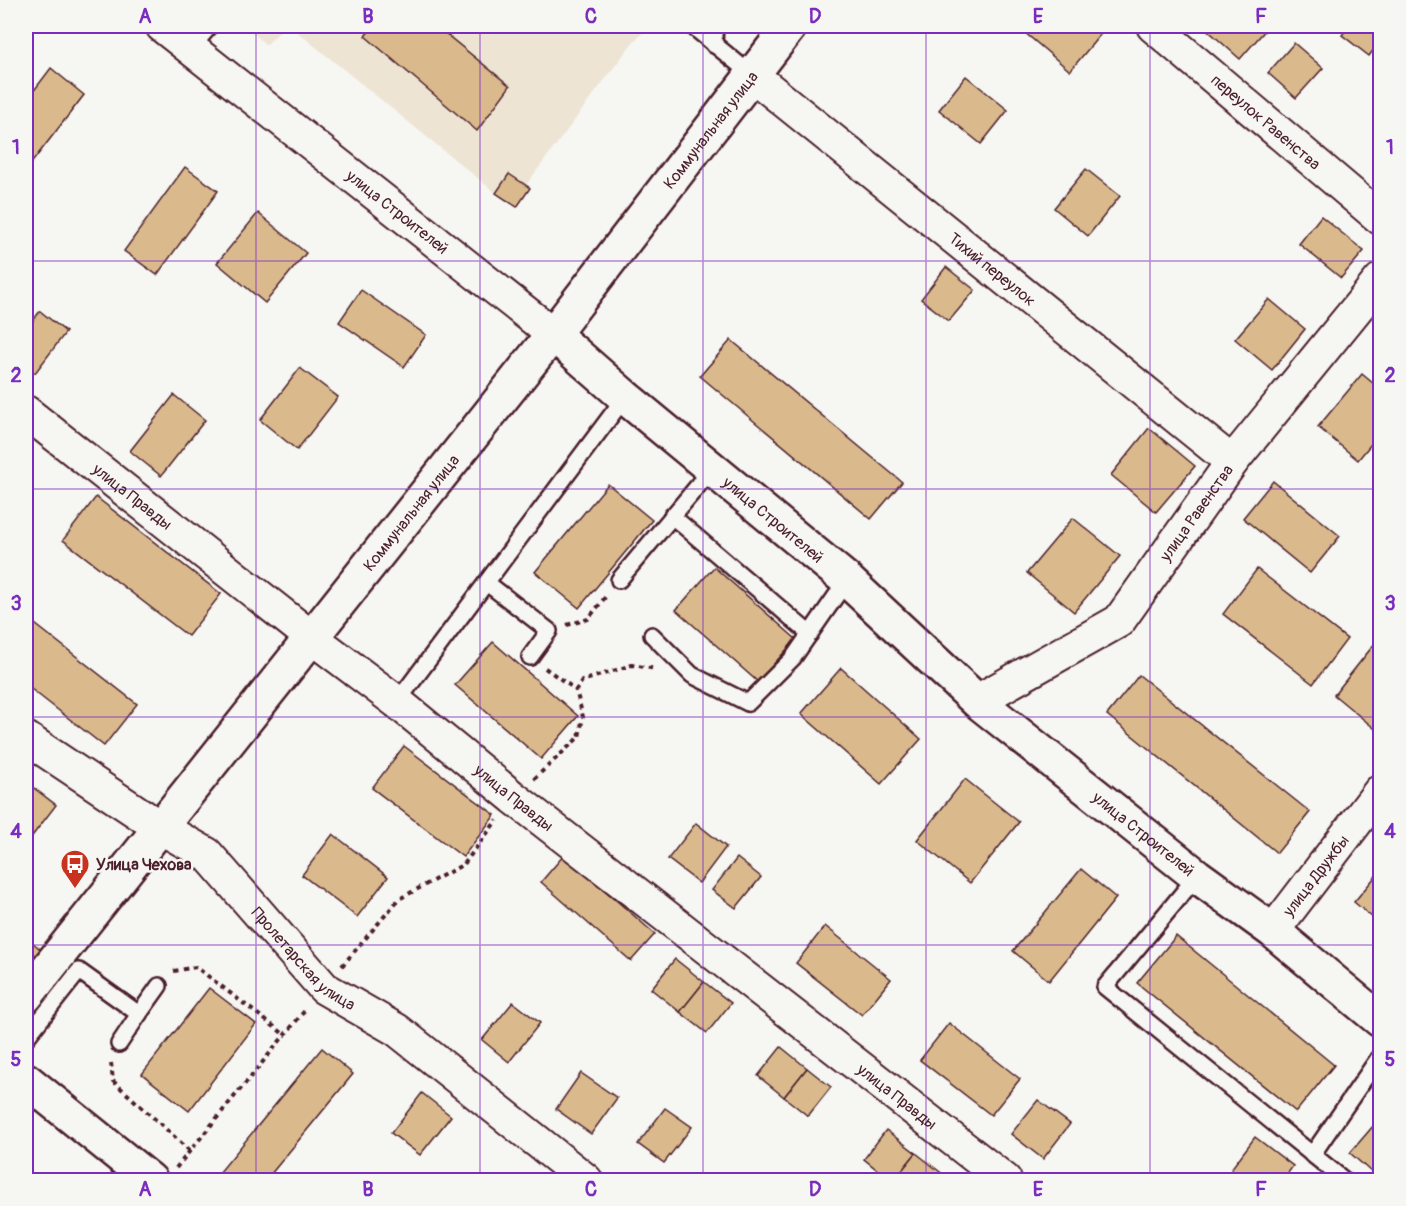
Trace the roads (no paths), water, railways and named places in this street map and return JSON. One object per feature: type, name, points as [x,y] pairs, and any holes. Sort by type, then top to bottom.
[{"type":"street","name":"улица Строителей","points":[[162,26],[200,37],[553,334],[625,398],[847,580],[976,701],[1197,876],[1273,931],[1380,1020]]},
{"type":"street","name":"Коммунальная улица","points":[[26,996],[553,334],[790,26]]},
{"type":"street","name":"переулок Равенства","points":[[1153,26],[1380,218]]},
{"type":"street","name":"Тихий переулок","points":[[752,75],[1232,462]]},
{"type":"street","name":"улица Равенства","points":[[976,701],[1119,621],[1232,462],[1380,280]]},
{"type":"street","name":"улица Правды","points":[[26,412],[397,702],[514,798],[1005,1180]]},
{"type":"street","name":"Пролетарская улица","points":[[26,738],[161,828],[207,854],[324,988],[397,1030],[586,1180]]},
{"type":"street","name":"улица Дружбы","points":[[1273,931],[1380,791]]},
{"type":"street","points":[[26,1080],[161,1177]]},
{"type":"lane","points":[[692,26],[752,75]]},
{"type":"lane","points":[[714,45],[715,26]]},
{"type":"lane","points":[[397,702],[625,398]]},
{"type":"lane","points":[[619,580],[712,469]]},
{"type":"lane","points":[[672,516],[810,634]]},
{"type":"lane","points":[[652,635],[692,675],[748,703],[793,657],[847,580]]},
{"type":"lane","points":[[487,583],[549,631],[530,657]]},
{"type":"lane","points":[[1197,876],[1105,987],[1344,1180]]},
{"type":"lane","points":[[26,1038],[80,971],[139,1014]]},
{"type":"lane","points":[[119,1044],[159,986]]},
{"type":"lane","points":[[1312,1155],[1380,1056]]},
{"type":"place","name":"Улица Чехова","points":[[75,890]]}]
